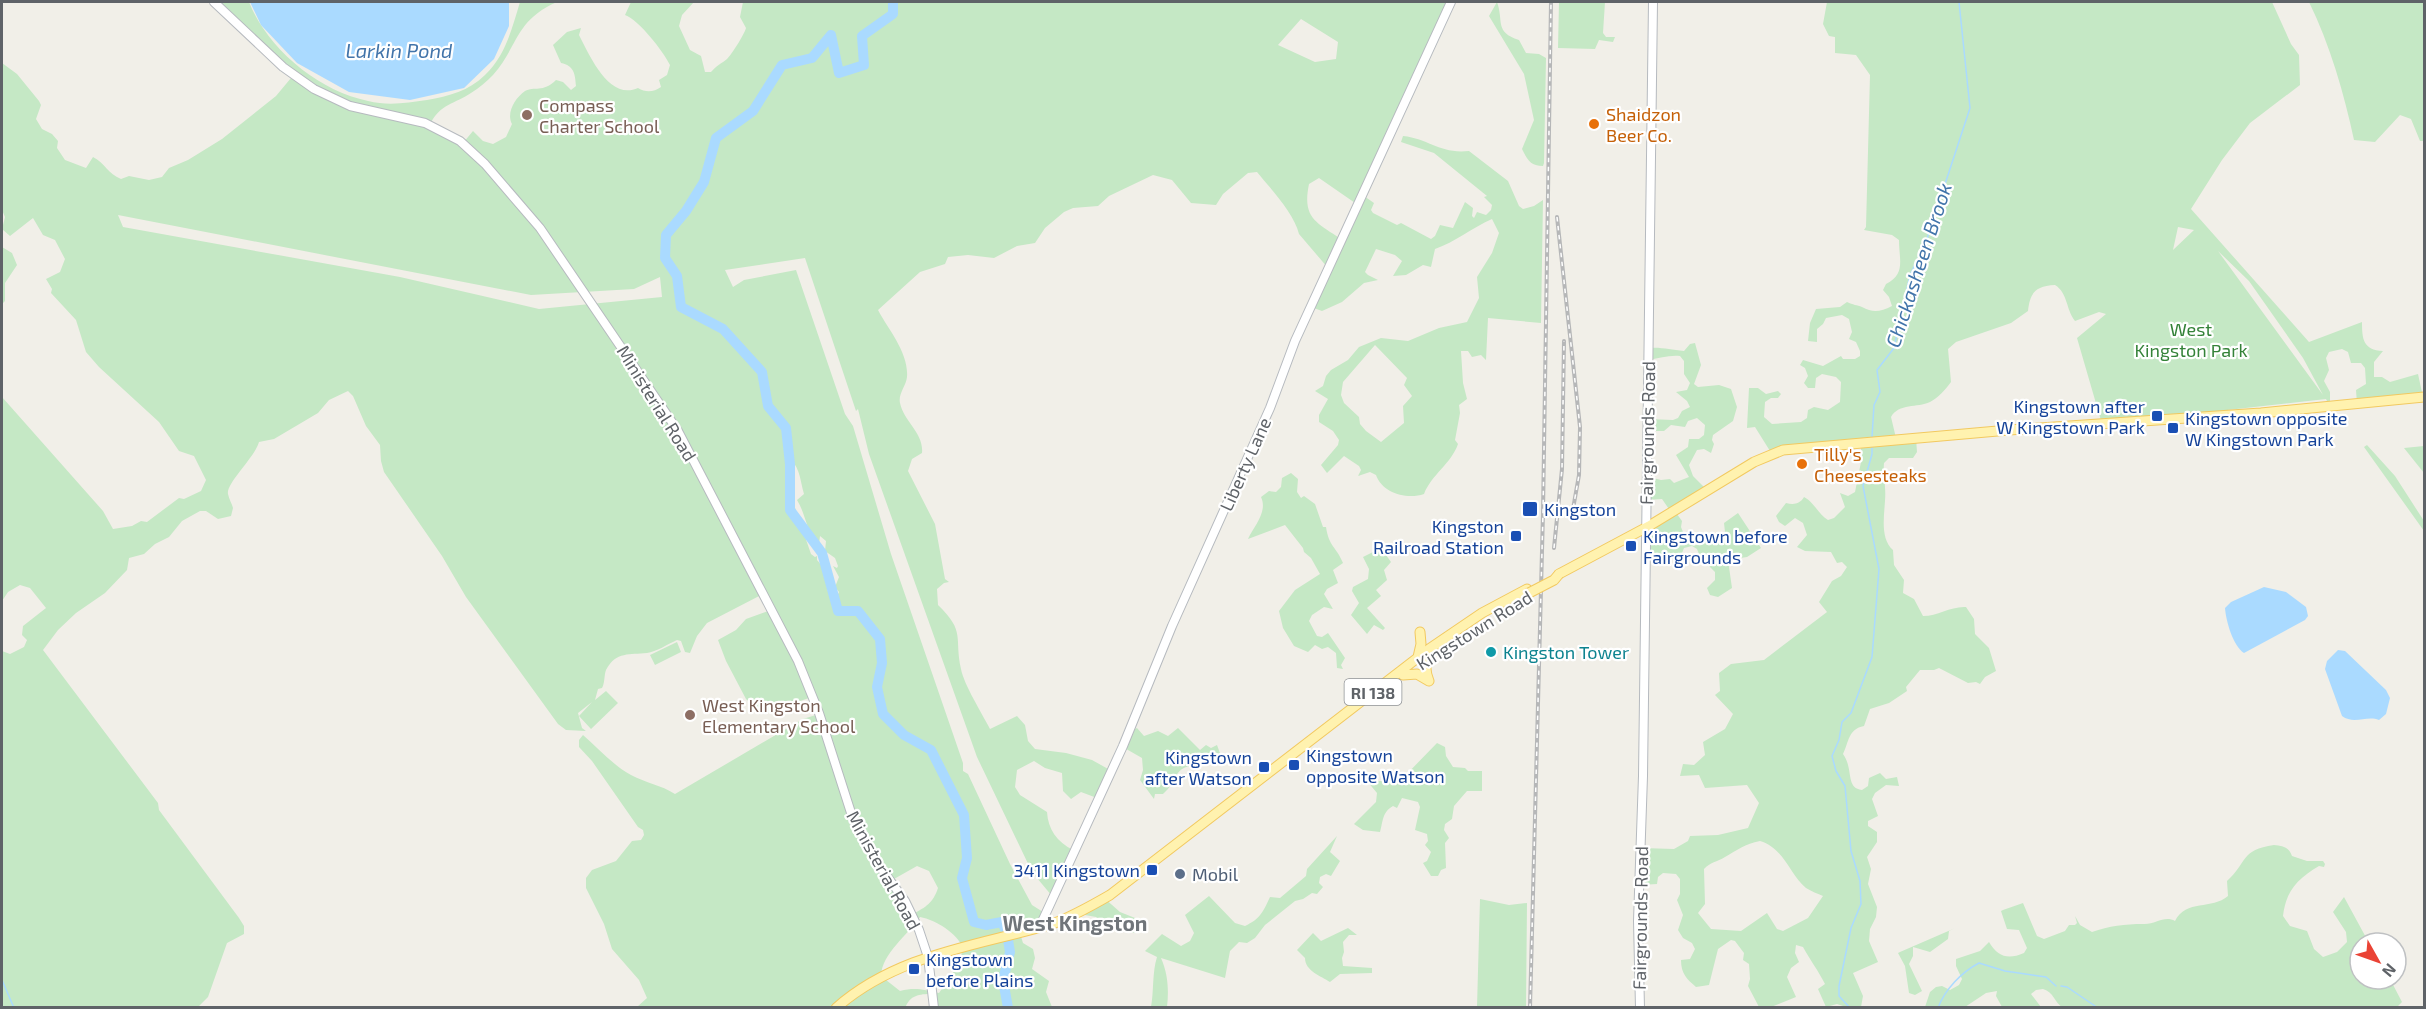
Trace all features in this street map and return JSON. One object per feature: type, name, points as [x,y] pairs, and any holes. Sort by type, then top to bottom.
[{"type":"main road","name":"Kingstown Road","points":[[1329,728],[1482,619],[1645,528],[1765,456],[1795,448],[2009,430],[2261,413],[2424,397]]},
{"type":"main road","name":"Kingstown Road","points":[[836,1008],[874,979],[928,957],[1075,914],[1110,895],[1441,640],[1482,613],[1527,592]]},
{"type":"main road","points":[[1418,657],[1421,644],[1420,632],[1433,640],[1441,640]]},
{"type":"main road","points":[[1403,675],[1417,674],[1429,681],[1425,665],[1434,652]]},
{"type":"street","name":"Ministerial Road","points":[[214,2],[283,67],[314,89],[350,106],[425,123],[460,141],[485,164],[540,228],[678,431],[798,661],[819,713],[853,819],[878,864],[905,901],[919,930],[928,957],[934,1008]]},
{"type":"street","name":"Liberty Lane","points":[[1040,926],[1123,746],[1172,626],[1270,408],[1304,320],[1451,2]]},
{"type":"street","name":"Fairgrounds Road","points":[[1640,1008],[1638,921],[1643,776],[1653,2]]},
{"type":"green space","points":[[214,2],[249,2],[268,35],[296,65],[331,88],[349,96],[375,103],[390,104],[443,97],[479,81],[498,59],[507,41],[520,2],[557,2],[543,9],[525,26],[491,77],[471,93],[443,108],[431,123],[463,143],[473,131],[483,141],[493,144],[506,137],[512,124],[510,115],[512,106],[525,91],[543,88],[556,80],[563,82],[571,90],[576,86],[573,71],[569,66],[561,63],[553,45],[567,32],[581,28],[579,35],[595,64],[609,82],[618,88],[628,90],[638,88],[650,91],[661,87],[659,80],[667,75],[670,65],[650,37],[637,23],[625,15],[631,2],[694,2],[682,15],[679,26],[690,50],[701,56],[705,72],[711,72],[729,57],[745,31],[746,28],[740,17],[743,2],[1451,2],[1364,196],[1374,203],[1371,210],[1373,213],[1397,225],[1401,223],[1431,239],[1440,225],[1453,228],[1465,202],[1473,208],[1474,218],[1477,212],[1486,215],[1491,210],[1492,205],[1484,197],[1487,196],[1434,153],[1401,142],[1403,136],[1450,150],[1469,151],[1508,181],[1519,206],[1523,209],[1543,200],[1541,323],[1488,318],[1486,360],[1481,355],[1472,357],[1468,351],[1461,351],[1463,383],[1467,399],[1459,405],[1460,413],[1455,440],[1458,444],[1424,494],[1410,496],[1389,491],[1376,475],[1370,472],[1358,476],[1361,470],[1359,466],[1344,456],[1327,473],[1321,465],[1338,445],[1339,440],[1333,431],[1319,422],[1319,415],[1328,399],[1315,391],[1323,386],[1331,370],[1348,360],[1359,347],[1381,338],[1408,341],[1439,328],[1467,322],[1479,298],[1477,277],[1492,253],[1499,233],[1492,219],[1435,249],[1431,267],[1423,265],[1406,275],[1393,276],[1402,261],[1395,255],[1376,249],[1365,272],[1378,280],[1364,283],[1342,302],[1322,311],[1311,307],[1328,268],[1299,234],[1287,209],[1257,172],[1248,173],[1223,194],[1216,205],[1191,203],[1172,180],[1153,175],[1109,196],[1098,206],[1073,208],[1064,212],[1045,228],[1035,243],[1017,246],[994,258],[968,255],[948,257],[945,264],[920,272],[878,310],[905,359],[907,377],[900,396],[900,403],[922,446],[922,453],[912,459],[908,471],[935,524],[945,579],[949,582],[937,589],[938,605],[956,629],[961,669],[969,691],[990,729],[1017,716],[1025,725],[1028,741],[1035,749],[1066,753],[1092,760],[1110,770],[1097,798],[1081,792],[1071,799],[1063,791],[1062,773],[1045,768],[1034,761],[1017,770],[1015,787],[1020,795],[1047,812],[1054,834],[1073,850],[1052,896],[1032,872],[977,757],[869,454],[858,409],[856,411],[805,258],[725,270],[733,287],[744,280],[796,270],[845,414],[853,426],[891,554],[963,763],[963,771],[968,774],[1032,905],[1043,912],[1037,924],[1019,930],[1023,943],[1033,949],[1035,958],[1032,969],[1049,981],[1046,992],[1052,1007],[934,1007],[932,994],[923,994],[910,1000],[905,1008],[637,1007],[647,998],[639,980],[612,949],[604,924],[586,888],[586,878],[592,870],[616,861],[632,841],[641,840],[644,835],[643,830],[638,827],[592,761],[579,747],[579,740],[583,735],[625,771],[675,794],[803,719],[819,714],[812,697],[762,714],[746,699],[726,661],[718,640],[736,630],[746,619],[771,610],[763,594],[707,623],[697,636],[690,653],[685,652],[681,641],[677,640],[658,650],[624,655],[614,660],[606,670],[603,686],[598,689],[595,700],[606,691],[618,703],[591,729],[579,716],[592,702],[578,713],[582,728],[586,731],[566,730],[558,724],[466,597],[442,556],[384,472],[380,445],[366,426],[353,396],[348,391],[329,400],[318,413],[274,439],[259,442],[231,483],[228,494],[233,508],[231,516],[218,519],[206,511],[200,511],[182,521],[169,537],[155,544],[144,554],[129,558],[127,570],[105,593],[76,613],[58,630],[43,650],[158,803],[159,810],[239,918],[244,926],[244,934],[227,943],[208,997],[198,1007],[2,1007],[2,651],[10,654],[24,647],[27,640],[22,635],[23,626],[46,608],[30,588],[20,585],[8,592],[2,601],[2,397],[103,511],[113,529],[132,526],[141,521],[147,522],[179,498],[184,499],[201,491],[206,480],[194,456],[179,451],[159,422],[99,367],[86,352],[76,320],[51,293],[52,289],[46,279],[60,272],[65,259],[55,240],[43,235],[33,218],[10,236],[2,229],[5,217],[2,210],[2,63],[17,74],[39,101],[41,105],[36,119],[42,129],[52,134],[58,141],[57,148],[65,160],[86,168],[93,157],[121,179],[129,176],[149,180],[162,177],[169,168],[188,160],[222,139],[276,96],[291,78],[287,71]],"holes":[[[1301,19],[1338,42],[1336,59],[1315,62],[1278,45]],[[1319,178],[1358,205],[1341,239],[1313,218],[1309,212],[1307,195],[1309,184]],[[118,215],[531,295],[634,289],[660,277],[662,297],[539,309],[400,277],[123,227]],[[1375,345],[1407,378],[1404,385],[1412,396],[1403,406],[1404,423],[1381,442],[1360,424],[1359,417],[1344,403],[1341,395],[1343,382]],[[791,459],[800,476],[804,494],[797,500],[808,528],[819,544],[820,536],[826,541],[825,551],[835,558],[838,566],[837,568],[833,566],[839,577],[835,587],[839,592],[834,603],[828,592],[817,556],[811,554],[793,502],[787,462]],[[917,866],[929,871],[938,888],[929,904],[913,914],[894,879]],[[920,917],[939,924],[951,932],[963,948],[959,964],[939,993],[915,989],[900,991],[881,976],[886,960]]]},
{"type":"green space","points":[[1497,2],[1501,25],[1506,33],[1519,40],[1526,53],[1539,54],[1546,58],[1543,166],[1527,159],[1522,149],[1534,120],[1524,74],[1489,16]]},
{"type":"green space","points":[[1559,2],[1605,2],[1603,33],[1606,37],[1615,37],[1613,42],[1599,40],[1595,49],[1558,48]]},
{"type":"green space","name":"West Kingston Park","points":[[1827,2],[2272,2],[2291,44],[2299,55],[2300,85],[2250,123],[2222,160],[2191,209],[2309,342],[2362,322],[2365,342],[2371,348],[2383,351],[2374,362],[2374,377],[2382,377],[2390,382],[2418,374],[2423,397],[2357,404],[2356,390],[2366,384],[2365,368],[2361,363],[2351,363],[2348,352],[2342,349],[2329,352],[2326,358],[2329,370],[2324,381],[2330,392],[2330,407],[2326,399],[2102,424],[2077,338],[2106,314],[2099,312],[2075,321],[2065,297],[2055,285],[2038,289],[2030,299],[2028,311],[2011,323],[1956,342],[1948,349],[1951,382],[1946,388],[1930,402],[1903,408],[1891,417],[1896,438],[1916,438],[1917,452],[1913,458],[1889,458],[1884,463],[1885,537],[1893,550],[1894,565],[1904,580],[1903,593],[1914,599],[1923,616],[1966,607],[1974,619],[1975,634],[1989,648],[1996,671],[1985,677],[1980,684],[1968,683],[1939,668],[1920,670],[1906,687],[1907,691],[1889,703],[1870,709],[1864,726],[1855,730],[1848,741],[1843,754],[1853,786],[1862,790],[1868,786],[1869,778],[1880,773],[1886,779],[1897,777],[1899,786],[1886,785],[1875,793],[1872,799],[1878,816],[1868,821],[1868,826],[1877,832],[1877,842],[1867,857],[1871,869],[1868,884],[1877,907],[1869,941],[1878,962],[1853,973],[1863,996],[1861,1007],[1846,1007],[1837,1004],[1826,1007],[1818,989],[1825,984],[1803,947],[1796,945],[1795,953],[1799,962],[1791,968],[1787,977],[1796,997],[1771,1007],[1759,1007],[1748,986],[1749,964],[1743,960],[1744,953],[1735,941],[1731,940],[1718,949],[1709,985],[1696,987],[1685,976],[1681,960],[1690,959],[1695,949],[1678,930],[1683,915],[1677,900],[1680,894],[1680,879],[1676,874],[1663,873],[1658,877],[1657,884],[1641,885],[1642,848],[1674,849],[1688,841],[1690,836],[1718,835],[1748,828],[1759,803],[1747,785],[1705,788],[1699,775],[1680,776],[1683,764],[1694,765],[1705,755],[1703,742],[1725,729],[1733,714],[1715,695],[1720,691],[1719,673],[1731,664],[1764,660],[1827,612],[1819,602],[1832,581],[1841,576],[1847,567],[1842,562],[1837,563],[1831,552],[1805,551],[1797,547],[1807,535],[1803,523],[1795,518],[1785,526],[1776,516],[1786,503],[1796,503],[1804,497],[1828,520],[1834,518],[1845,507],[1840,493],[1848,496],[1855,492],[1862,457],[1860,442],[1770,451],[1755,427],[1747,428],[1749,388],[1758,388],[1766,394],[1778,391],[1781,394],[1778,398],[1771,398],[1765,402],[1764,417],[1772,424],[1801,422],[1807,418],[1808,410],[1814,407],[1828,410],[1840,402],[1841,382],[1836,377],[1822,374],[1816,378],[1815,388],[1808,388],[1804,383],[1808,376],[1805,368],[1800,365],[1803,360],[1823,366],[1841,356],[1843,359],[1855,359],[1860,356],[1860,351],[1856,342],[1849,339],[1852,332],[1849,319],[1842,315],[1826,318],[1817,329],[1817,342],[1808,341],[1810,323],[1816,309],[1840,307],[1847,302],[1873,311],[1892,306],[1883,290],[1886,284],[1896,276],[1900,266],[1899,240],[1892,235],[1864,230],[1866,227],[1870,75],[1856,55],[1835,53],[1835,37],[1829,36],[1823,24]],"holes":[[[2178,227],[2194,230],[2173,250]],[[2218,251],[2249,281],[2303,358],[2323,395]],[[1760,841],[1775,849],[1800,883],[1823,896],[1808,918],[1783,931],[1777,929],[1767,913],[1741,931],[1711,929],[1698,913],[1705,904],[1704,869],[1711,863]]]},
{"type":"green space","points":[[2309,2],[2424,2],[2424,141],[2420,141],[2411,119],[2400,115],[2375,142],[2354,140],[2336,70]]},
{"type":"green space","points":[[2,247],[12,253],[17,265],[5,283],[5,301],[2,304]]},
{"type":"green space","points":[[1695,343],[1701,365],[1694,384],[1698,387],[1719,385],[1731,389],[1737,407],[1733,421],[1713,435],[1714,444],[1711,453],[1704,449],[1697,450],[1689,465],[1693,476],[1705,488],[1674,510],[1682,521],[1681,527],[1687,542],[1694,546],[1705,540],[1718,540],[1725,532],[1724,523],[1738,513],[1761,548],[1747,557],[1734,559],[1729,567],[1732,588],[1718,597],[1710,595],[1707,588],[1715,580],[1715,572],[1708,565],[1703,564],[1697,549],[1692,546],[1684,548],[1680,558],[1646,561],[1646,527],[1671,512],[1662,499],[1647,500],[1649,477],[1661,480],[1670,479],[1674,483],[1689,477],[1676,455],[1688,447],[1689,439],[1699,439],[1704,435],[1705,425],[1697,418],[1688,421],[1685,427],[1671,425],[1664,431],[1650,431],[1649,419],[1673,420],[1690,407],[1687,401],[1676,392],[1687,390],[1690,383],[1684,374],[1684,361],[1680,356],[1649,360],[1649,348],[1684,351],[1690,344]]},
{"type":"green space","points":[[2367,445],[2395,476],[2424,521],[2424,531],[2364,447]]},
{"type":"green space","points":[[2424,446],[2424,473],[2404,448]]},
{"type":"green space","points":[[1291,473],[1298,479],[1297,492],[1301,498],[1304,496],[1315,504],[1323,527],[1326,527],[1329,539],[1343,563],[1333,570],[1338,583],[1327,589],[1324,594],[1333,609],[1324,607],[1312,615],[1309,621],[1317,636],[1322,637],[1328,633],[1345,658],[1341,665],[1343,669],[1337,668],[1336,653],[1328,647],[1322,649],[1315,645],[1308,652],[1294,646],[1283,628],[1279,611],[1295,590],[1320,574],[1311,558],[1285,525],[1248,539],[1262,513],[1261,497],[1269,491],[1276,492],[1281,487],[1282,478]]},
{"type":"green space","points":[[1381,548],[1391,562],[1384,570],[1387,580],[1376,590],[1381,596],[1367,608],[1385,628],[1383,630],[1374,625],[1367,634],[1351,615],[1359,603],[1352,591],[1353,587],[1368,579],[1369,569],[1363,557]]},
{"type":"green space","points":[[677,642],[681,652],[655,665],[650,655]]},
{"type":"green space","points":[[1137,728],[1144,736],[1158,731],[1168,736],[1178,728],[1200,750],[1206,745],[1211,748],[1217,745],[1221,756],[1215,761],[1207,760],[1200,766],[1191,766],[1180,771],[1168,789],[1163,794],[1155,794],[1154,799],[1140,780],[1143,770],[1142,758],[1121,746],[1127,733]]},
{"type":"green space","points":[[1437,743],[1445,747],[1446,756],[1453,767],[1465,768],[1468,771],[1482,771],[1482,791],[1467,791],[1454,806],[1452,819],[1445,824],[1444,830],[1449,838],[1445,843],[1446,868],[1441,870],[1438,876],[1431,876],[1423,863],[1427,861],[1431,852],[1425,845],[1428,841],[1427,834],[1415,830],[1420,807],[1418,802],[1402,798],[1397,808],[1393,806],[1387,811],[1380,832],[1363,830],[1354,824],[1376,802],[1377,793],[1367,781],[1400,781]]},
{"type":"green space","points":[[1337,836],[1330,852],[1340,861],[1331,876],[1326,874],[1320,877],[1319,883],[1323,887],[1317,894],[1312,893],[1295,901],[1265,925],[1255,938],[1247,943],[1239,942],[1230,951],[1225,978],[1161,958],[1167,982],[1167,1007],[1151,1007],[1157,957],[1145,951],[1162,934],[1181,946],[1190,941],[1194,933],[1185,915],[1209,896],[1235,923],[1245,926],[1254,921],[1270,897],[1280,898],[1306,876],[1307,869]]},
{"type":"green space","points":[[2280,846],[2289,851],[2292,856],[2307,861],[2323,861],[2324,867],[2319,866],[2294,887],[2287,899],[2283,916],[2290,926],[2307,931],[2314,949],[2323,957],[2337,952],[2347,942],[2346,932],[2333,912],[2344,897],[2362,931],[2348,931],[2348,991],[2396,991],[2402,1002],[2397,1007],[2063,1008],[2050,992],[2043,989],[2031,994],[2041,1007],[2002,1007],[1996,996],[1997,991],[1986,993],[1965,1007],[1925,1007],[1930,992],[1936,987],[1942,986],[1950,990],[1959,985],[1962,979],[1956,966],[1956,959],[1980,951],[1989,942],[1996,951],[2004,956],[2024,953],[2027,948],[2019,930],[2007,929],[2001,911],[2003,910],[2023,903],[2037,936],[2044,939],[2065,931],[2069,925],[2075,925],[2077,923],[2075,916],[2080,925],[2092,932],[2130,924],[2147,924],[2171,919],[2175,921],[2180,914],[2192,907],[2215,903],[2228,896],[2227,881],[2250,854],[2263,847]]},
{"type":"green space","points":[[1103,897],[1120,912],[1140,920],[1141,927],[1136,933],[1104,927],[1096,917],[1085,915],[1078,910]]},
{"type":"green space","points":[[1480,899],[1509,905],[1527,903],[1526,1007],[1477,1007]]},
{"type":"green space","points":[[1348,928],[1357,935],[1349,935],[1343,942],[1343,966],[1372,968],[1372,973],[1340,974],[1330,982],[1311,970],[1305,958],[1297,950],[1313,933],[1321,941]]},
{"type":"green space","points":[[1953,929],[1949,931],[1948,939],[1930,952],[1913,947],[1913,956],[1909,964],[1922,991],[1915,995],[1909,993],[1905,966],[1898,953]]},
{"type":"water","name":"Larkin Pond","points":[[250,2],[509,2],[509,26],[494,59],[464,88],[410,100],[349,92],[297,63],[261,25]]},
{"type":"water","points":[[2264,587],[2286,592],[2306,607],[2308,616],[2305,620],[2244,653],[2233,639],[2225,608],[2231,602]]},
{"type":"water","points":[[2338,650],[2345,651],[2386,690],[2390,698],[2386,714],[2379,720],[2351,720],[2342,716],[2325,669],[2327,661]]},
{"type":"waterway","points":[[893,2],[893,14],[862,36],[864,65],[839,73],[831,35],[812,58],[782,65],[753,111],[716,138],[704,182],[686,211],[666,235],[665,258],[677,276],[681,307],[723,329],[762,372],[768,406],[786,428],[790,464],[790,510],[822,553],[838,611],[858,611],[880,639],[882,663],[877,687],[883,714],[904,735],[931,750],[964,815],[967,858],[962,878],[974,922],[986,925],[1002,922],[1006,931]]},
{"type":"waterway","name":"Chickasheen Brook","points":[[1872,437],[1874,405],[1880,392],[1877,370],[1894,348],[1910,275],[1926,242],[1970,108],[1959,2]]},
{"type":"waterway","name":"Chickasheen Brook","points":[[1850,1008],[1839,996],[1839,986],[1851,928],[1861,904],[1860,881],[1851,851],[1845,786],[1836,771],[1832,756],[1839,740],[1842,722],[1851,713],[1872,657],[1879,569],[1863,486],[1872,454],[1872,445]]},
{"type":"waterway","points":[[1008,940],[1010,952],[1003,980],[1008,1008]]},
{"type":"waterway","name":"Chickasheen Brook","points":[[1938,1008],[1945,994],[1955,982],[1979,963],[2005,971],[2046,977],[2056,986]]},
{"type":"waterway","points":[[2,980],[14,1008]]},
{"type":"waterway","name":"Chickasheen Brook","points":[[2061,986],[2067,987],[2098,1008]]},
{"type":"railway","points":[[1530,1008],[1543,513],[1551,2]]},
{"type":"railway","points":[[1557,217],[1580,427],[1579,475],[1573,509]]},
{"type":"railway","points":[[1554,548],[1562,469],[1564,341]]},
{"type":"place","name":"Compass Charter School","points":[[527,115]]},
{"type":"place","name":"Shaidzon Beer Co.","points":[[1594,124]]},
{"type":"place","name":"Kingstown after W Kingstown Park","points":[[2157,416]]},
{"type":"place","name":"Kingstown opposite W Kingstown Park","points":[[2173,428]]},
{"type":"place","name":"Tilly's Cheesesteaks","points":[[1802,464]]},
{"type":"place","name":"Kingston","points":[[1530,509]]},
{"type":"place","name":"Kingston Railroad Station","points":[[1516,536]]},
{"type":"place","name":"Kingstown before Fairgrounds","points":[[1631,546]]},
{"type":"place","name":"Kingston Tower","points":[[1491,652]]},
{"type":"place","name":"West Kingston Elementary School","points":[[690,715]]},
{"type":"place","name":"Kingstown opposite Watson","points":[[1294,765]]},
{"type":"place","name":"Kingstown after Watson","points":[[1264,767]]},
{"type":"place","name":"3411 Kingstown","points":[[1152,870]]},
{"type":"place","name":"Mobil","points":[[1180,874]]},
{"type":"place","name":"Kingstown before Plains","points":[[914,969]]},
{"type":"district","name":"West Kingston","points":[[1075,922]]}]
